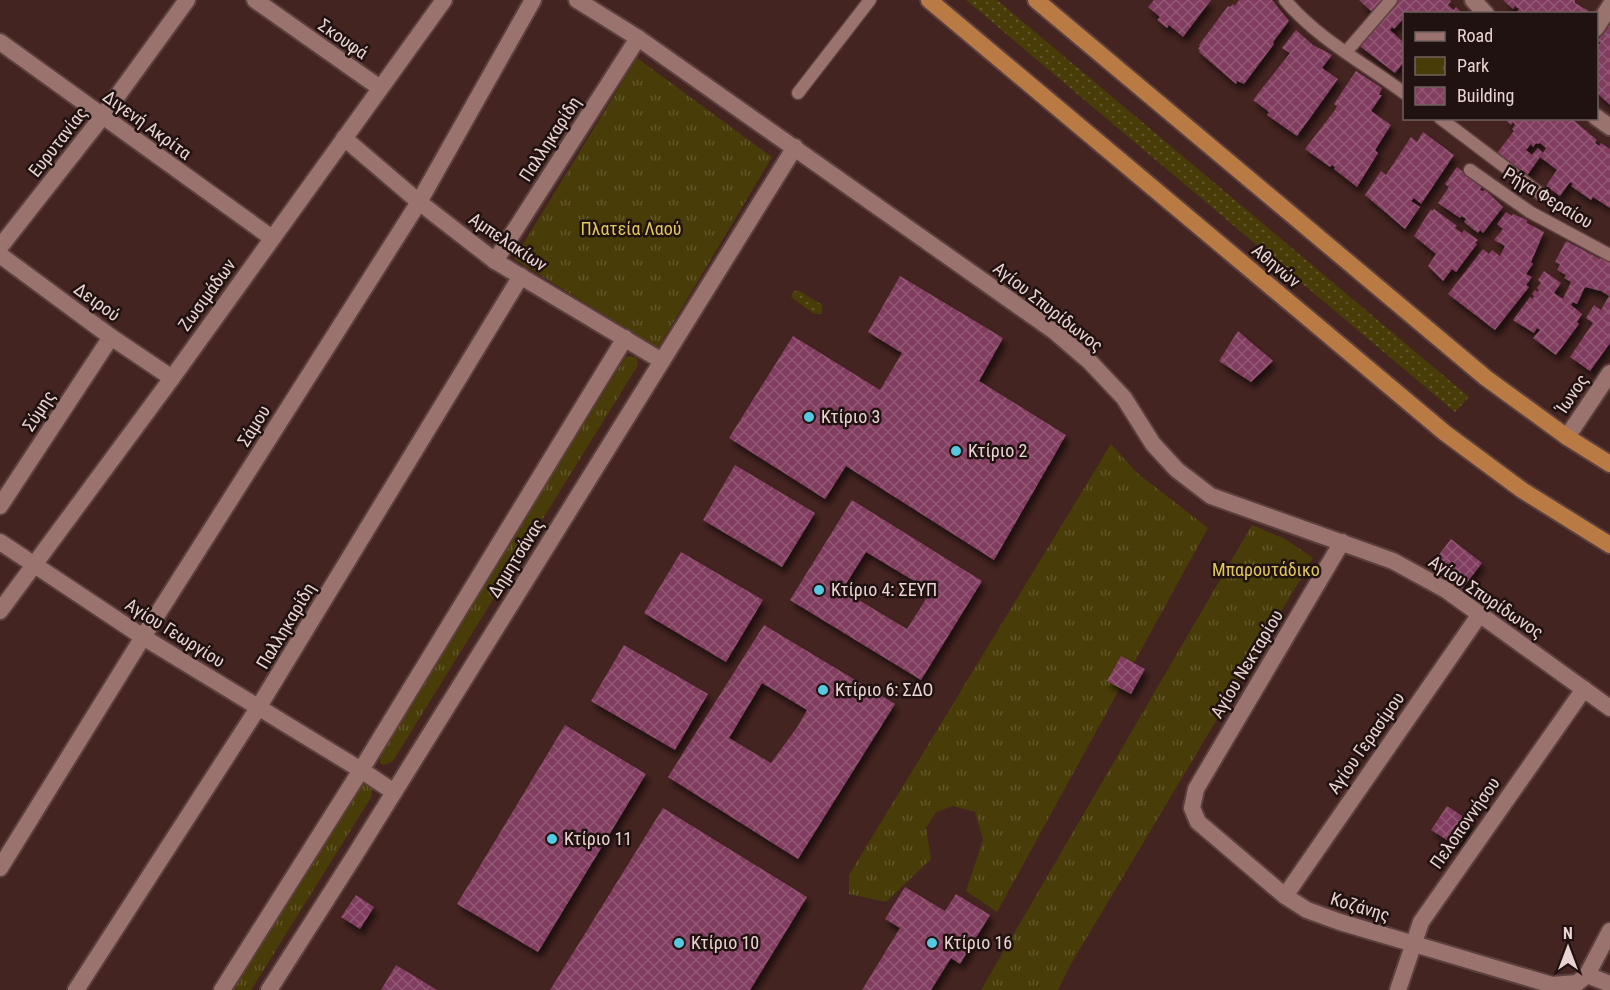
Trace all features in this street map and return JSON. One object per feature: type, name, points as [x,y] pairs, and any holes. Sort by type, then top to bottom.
[{"type":"highway","name":"Αθηνών","points":[[929,0],[1445,434],[1522,490],[1610,545]]},
{"type":"highway","points":[[1036,0],[1477,370],[1567,437],[1610,464]]},
{"type":"street","name":"Ευρυτανίας","points":[[0,247],[102,117],[187,0]]},
{"type":"street","name":"Σκουφά","points":[[255,0],[380,88]]},
{"type":"street","name":"Ζωσιμάδων","points":[[0,611],[172,378],[444,0]]},
{"type":"street","name":"Σάμου","points":[[0,868],[143,637],[419,202],[533,0]]},
{"type":"street","name":"Αγίου Σπυρίδωνος","points":[[577,0],[638,38],[1054,331],[1090,362],[1124,398],[1153,444],[1177,470],[1211,496],[1261,516],[1393,561],[1446,590],[1610,708]]},
{"type":"street","points":[[1473,0],[1484,12]]},
{"type":"street","points":[[1598,25],[1610,6]]},
{"type":"street","name":"Παλληκαρίδη","points":[[495,261],[638,38]]},
{"type":"street","name":"Διγενή Ακρίτα","points":[[0,42],[272,238]]},
{"type":"street","name":"Αμπελακίων","points":[[344,138],[419,202],[495,261],[662,361]]},
{"type":"street","name":"Δημητσάνας","points":[[269,990],[795,147]]},
{"type":"street","name":"Δειρού","points":[[0,255],[111,337],[172,378]]},
{"type":"street","name":"Παλληκαρίδη","points":[[76,990],[258,708],[521,276]]},
{"type":"street","name":"Σύμης","points":[[0,506],[111,337]]},
{"type":"street","name":"Δημητσάνας","points":[[222,990],[361,770],[625,338]]},
{"type":"street","name":"Ίωνος","points":[[1567,437],[1610,373]]},
{"type":"street","name":"Αγίου Γεωργίου","points":[[0,542],[143,637],[394,792]]},
{"type":"street","name":"Αγίου Νεκταρίου","points":[[1192,808],[1196,789],[1342,542]]},
{"type":"street","name":"Αγίου Γερασίμου","points":[[1285,896],[1480,614]]},
{"type":"street","name":"Πελοποννήσου","points":[[1398,990],[1420,922],[1584,688]]},
{"type":"street","name":"Κοζάνης","points":[[1192,808],[1198,822],[1285,896],[1307,910],[1551,988]]},
{"type":"street","points":[[1551,988],[1576,983],[1587,975],[1610,931]]},
{"type":"street","points":[[1587,975],[1610,984]]},
{"type":"lane","points":[[798,93],[870,0]]},
{"type":"lane","points":[[1285,0],[1299,17],[1322,36],[1403,92]]},
{"type":"lane","points":[[1346,52],[1391,0]]},
{"type":"lane","name":"Ρήγα Φεραίου","points":[[1443,120],[1542,195]]},
{"type":"lane","name":"Ρήγα Φεραίου","points":[[1470,170],[1530,212],[1610,255]]},
{"type":"green space","points":[[966,0],[997,0],[1469,397],[1455,412]]},
{"type":"green space","name":"Πλατεία Λαού","points":[[637,58],[772,157],[658,348],[514,259]]},
{"type":"green space","points":[[798,290],[822,305],[822,314],[814,314],[791,297],[793,292]]},
{"type":"green space","points":[[629,356],[637,358],[638,365],[393,761],[384,765],[380,763],[380,753],[625,358]]},
{"type":"green space","points":[[1111,444],[1137,473],[1208,528],[997,912],[966,891],[983,840],[975,812],[953,806],[936,812],[926,828],[931,859],[886,902],[849,894],[849,875]]},
{"type":"green space","name":"Μπαρουτάδικο","points":[[1252,525],[1285,539],[1313,558],[1071,964],[1058,990],[981,990]]},
{"type":"green space","points":[[365,784],[372,788],[372,796],[251,990],[231,990],[361,785]]},
{"type":"building","points":[[1154,0],[1211,0],[1183,37],[1169,25],[1167,28],[1157,20],[1160,17],[1148,7]]},
{"type":"building","points":[[1239,0],[1272,0],[1289,21],[1244,84],[1237,81],[1236,84],[1198,49],[1228,6],[1233,4],[1235,6]]},
{"type":"building","points":[[1359,0],[1384,0],[1372,12]]},
{"type":"building","points":[[1396,0],[1450,0],[1448,5],[1454,10],[1456,7],[1461,12],[1403,12],[1403,19],[1394,29],[1392,27],[1390,30],[1403,42],[1403,63],[1395,73],[1357,44],[1378,19],[1381,22],[1383,19],[1381,17]]},
{"type":"building","points":[[1503,0],[1575,0],[1575,3],[1591,12],[1517,12],[1519,9],[1515,6],[1513,9]]},
{"type":"building","points":[[1610,19],[1610,105],[1598,94],[1598,45],[1601,43],[1598,41]]},
{"type":"building","points":[[1296,30],[1313,45],[1332,55],[1322,68],[1338,79],[1297,136],[1267,115],[1269,112],[1253,100],[1290,53],[1282,48]]},
{"type":"building","points":[[1356,71],[1382,88],[1379,95],[1382,95],[1371,111],[1391,125],[1375,150],[1378,153],[1357,187],[1334,169],[1335,167],[1332,165],[1330,167],[1305,149],[1335,110],[1337,106],[1334,104]]},
{"type":"building","points":[[1506,120],[1573,120],[1597,140],[1595,143],[1599,146],[1601,143],[1610,149],[1610,208],[1593,197],[1591,200],[1571,186],[1573,184],[1570,182],[1560,196],[1546,186],[1557,170],[1540,157],[1526,177],[1497,153],[1514,131],[1513,122],[1511,125]],"holes":[[[1536,143],[1546,148],[1543,153],[1538,148],[1532,155],[1526,150],[1531,144],[1533,147]]]},
{"type":"building","points":[[1423,132],[1454,155],[1421,204],[1414,198],[1411,201],[1420,207],[1405,229],[1365,195],[1381,171],[1386,175],[1411,137],[1417,142]]},
{"type":"building","points":[[1457,167],[1482,186],[1480,190],[1485,190],[1503,207],[1483,233],[1480,230],[1478,233],[1464,222],[1466,219],[1462,216],[1460,218],[1438,203],[1449,187],[1445,184]]},
{"type":"building","points":[[1431,209],[1457,226],[1455,228],[1462,233],[1464,230],[1478,240],[1456,272],[1452,269],[1443,281],[1428,266],[1436,254],[1414,236]]},
{"type":"building","points":[[1506,212],[1527,220],[1527,223],[1544,232],[1531,262],[1533,264],[1526,274],[1532,277],[1526,285],[1529,287],[1495,330],[1448,294],[1483,249],[1489,254],[1492,250],[1500,256],[1505,246],[1494,240],[1503,229],[1497,224]]},
{"type":"building","points":[[1566,241],[1600,259],[1603,255],[1610,259],[1610,343],[1590,371],[1570,357],[1593,323],[1586,318],[1594,305],[1601,310],[1609,296],[1601,291],[1585,287],[1577,304],[1573,302],[1571,305],[1582,314],[1577,322],[1579,324],[1556,355],[1533,338],[1540,330],[1537,328],[1534,333],[1513,320],[1530,297],[1533,299],[1532,294],[1535,290],[1538,292],[1537,288],[1541,283],[1538,280],[1544,271],[1561,283],[1554,293],[1563,299],[1571,282],[1564,278],[1566,275],[1557,270],[1560,264],[1555,262]]},
{"type":"building","points":[[900,276],[1003,338],[979,381],[1066,435],[994,560],[846,466],[825,499],[729,438],[793,336],[880,390],[902,353],[868,332]]},
{"type":"building","points":[[1238,331],[1273,361],[1251,382],[1219,361]]},
{"type":"building","points":[[735,465],[815,513],[782,567],[703,520]]},
{"type":"building","name":"Κτίριο 4: ΣΕΥΠ","points":[[852,500],[982,581],[921,680],[790,600]],"holes":[[[866,552],[931,591],[907,629],[842,590]]]},
{"type":"building","points":[[1451,539],[1482,563],[1462,589],[1431,565]]},
{"type":"building","points":[[681,552],[763,600],[726,662],[644,613]]},
{"type":"building","points":[[764,625],[895,704],[798,859],[668,777]],"holes":[[[762,683],[807,710],[771,763],[729,738]]]},
{"type":"building","points":[[624,645],[708,694],[675,750],[591,701]]},
{"type":"building","points":[[1121,656],[1145,669],[1131,694],[1107,681]]},
{"type":"building","name":"Κτίριο 11","points":[[565,725],[646,774],[538,952],[457,904]]},
{"type":"building","points":[[1447,806],[1473,823],[1458,847],[1431,830]]},
{"type":"building","name":"Κτίριο 10","points":[[663,808],[807,897],[750,990],[550,990]]},
{"type":"building","name":"Κτίριο 16","points":[[905,887],[945,911],[956,894],[990,915],[960,964],[951,958],[931,990],[862,990],[900,928],[885,919]]},
{"type":"building","points":[[356,895],[374,907],[360,929],[341,917]]},
{"type":"building","points":[[396,965],[437,990],[381,990]]},
{"type":"place","name":"Κτίριο 3","points":[[809,417]]},
{"type":"place","name":"Κτίριο 2","points":[[956,451]]},
{"type":"place","name":"Κτίριο 4: ΣΕΥΠ","points":[[819,590]]},
{"type":"place","name":"Κτίριο 6: ΣΔΟ","points":[[823,690]]},
{"type":"place","name":"Κτίριο 11","points":[[552,839]]},
{"type":"place","name":"Κτίριο 10","points":[[679,943]]},
{"type":"place","name":"Κτίριο 16","points":[[932,943]]}]
